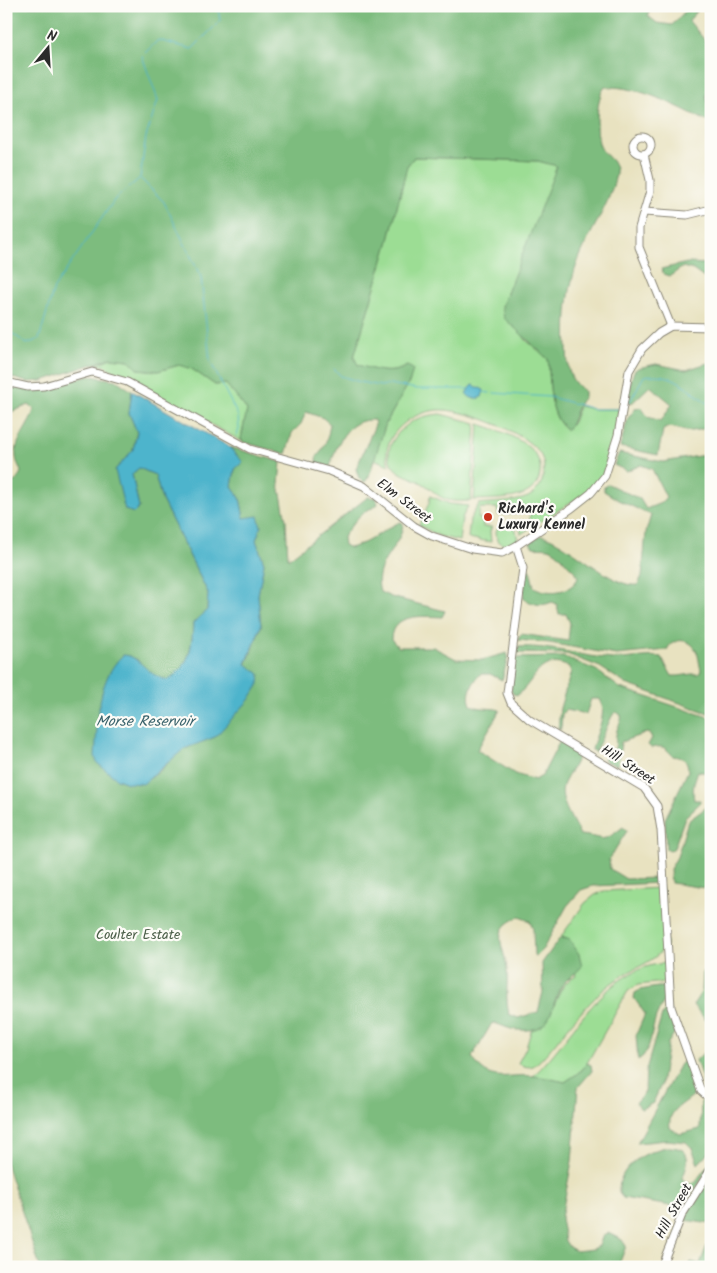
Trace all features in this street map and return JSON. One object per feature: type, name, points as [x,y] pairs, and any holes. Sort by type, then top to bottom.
[{"type":"street","points":[[644,154],[650,180],[639,228],[639,247],[671,326],[711,328]]},
{"type":"street","points":[[644,212],[687,215],[711,209]]},
{"type":"street","name":"Elm Street","points":[[6,382],[28,387],[44,386],[92,372],[106,374],[128,382],[250,449],[329,471],[364,486],[414,526],[432,536],[462,546],[492,553],[502,553],[516,546],[591,493],[604,476],[618,434],[629,371],[642,350],[659,333],[671,326]]},
{"type":"street","name":"Hill Street","points":[[516,546],[524,568],[507,693],[511,703],[524,715],[644,788],[657,806],[661,830],[671,1007],[702,1091],[711,1100]]},
{"type":"street","name":"Hill Street","points":[[661,1267],[682,1215],[711,1169]]},
{"type":"green space","points":[[6,6],[654,6],[649,10],[648,16],[657,23],[672,25],[690,6],[700,6],[689,21],[711,48],[711,77],[706,97],[711,111],[711,123],[673,104],[633,90],[605,87],[602,92],[597,115],[598,140],[602,150],[615,165],[616,174],[606,205],[585,244],[570,288],[566,336],[568,367],[574,382],[584,391],[584,397],[567,430],[556,415],[553,407],[548,359],[504,318],[502,306],[557,166],[538,161],[414,157],[407,166],[389,240],[354,357],[358,365],[377,370],[395,371],[407,366],[413,369],[410,381],[386,423],[369,476],[365,482],[359,478],[356,469],[375,425],[374,420],[357,423],[344,434],[330,467],[317,463],[316,458],[324,447],[330,424],[323,418],[306,412],[301,424],[292,433],[286,454],[243,442],[241,439],[247,410],[226,384],[215,385],[192,369],[179,365],[158,371],[138,369],[129,360],[111,358],[42,381],[27,382],[6,376]]},
{"type":"green space","points":[[414,157],[538,161],[558,166],[502,306],[526,340],[548,359],[553,407],[556,416],[567,430],[573,422],[579,406],[594,409],[619,409],[617,429],[604,472],[587,492],[521,534],[518,521],[530,522],[530,508],[525,508],[524,513],[518,510],[518,514],[498,515],[497,508],[480,508],[478,518],[483,519],[483,527],[492,527],[490,531],[491,542],[468,538],[470,519],[479,504],[522,499],[534,493],[538,488],[542,479],[544,463],[538,451],[530,443],[491,422],[462,413],[437,410],[415,416],[397,430],[388,446],[389,465],[374,459],[386,423],[410,381],[407,366],[395,371],[377,370],[357,365],[354,357],[389,240],[407,166]]},
{"type":"green space","points":[[687,263],[711,264],[711,283],[693,270],[683,267],[670,276],[664,274],[661,269]]},
{"type":"green space","points":[[111,358],[129,360],[138,369],[158,371],[179,365],[192,369],[215,385],[226,384],[247,410],[241,439],[243,442],[105,366],[96,364]]},
{"type":"green space","points":[[711,362],[711,428],[689,431],[672,427],[666,428],[663,430],[658,455],[620,447],[628,418],[636,408],[641,407],[648,417],[661,421],[672,404],[650,386],[632,403],[627,401],[634,371],[638,368],[656,364],[686,370]]},
{"type":"green space","name":"Coulter Estate","points":[[90,376],[116,380],[132,391],[129,413],[137,432],[133,450],[115,470],[139,508],[132,474],[139,468],[155,475],[162,500],[208,593],[207,610],[193,623],[192,641],[188,656],[181,668],[168,680],[150,673],[142,667],[137,659],[122,656],[117,779],[128,782],[146,780],[160,771],[182,750],[215,737],[261,626],[258,595],[264,563],[256,540],[261,526],[244,519],[240,498],[232,486],[235,469],[242,462],[230,447],[281,462],[279,484],[286,520],[288,559],[368,497],[376,498],[378,504],[355,520],[343,537],[344,545],[350,548],[371,539],[393,525],[400,522],[403,523],[402,532],[383,563],[380,572],[378,581],[380,592],[391,597],[445,611],[442,617],[426,616],[403,620],[397,624],[391,639],[398,647],[433,647],[456,659],[482,660],[507,653],[508,657],[502,680],[490,674],[480,674],[471,688],[469,696],[471,705],[500,710],[477,750],[515,774],[535,780],[542,776],[560,741],[579,754],[562,789],[564,803],[580,835],[602,839],[623,827],[627,831],[609,859],[610,869],[626,879],[659,878],[661,880],[659,883],[593,886],[581,890],[567,906],[543,949],[536,956],[534,955],[533,929],[530,921],[519,917],[504,927],[501,939],[507,970],[509,1014],[518,1018],[538,1012],[543,992],[542,963],[560,938],[569,939],[579,954],[582,966],[559,990],[550,1015],[540,1027],[531,1030],[518,1030],[492,1023],[472,1057],[485,1072],[492,1075],[534,1076],[565,1082],[577,1074],[587,1063],[591,1065],[592,1071],[578,1087],[572,1161],[561,1218],[565,1241],[569,1247],[576,1251],[593,1249],[599,1246],[603,1235],[608,1233],[622,1240],[626,1246],[618,1267],[40,1267],[6,1163],[6,486],[17,480],[21,472],[16,459],[16,451],[34,409],[29,405],[6,414],[6,385],[30,390]]},
{"type":"green space","points":[[440,414],[476,423],[471,501],[453,501],[441,497],[422,483],[395,469],[389,458],[391,444],[405,427],[420,418]]},
{"type":"green space","points":[[479,424],[521,442],[537,457],[540,467],[539,478],[531,489],[524,494],[513,497],[474,500]]},
{"type":"green space","points":[[619,453],[663,462],[711,454],[711,714],[626,684],[600,667],[567,654],[516,653],[516,647],[528,647],[612,659],[661,657],[672,676],[699,674],[701,670],[697,652],[693,646],[685,641],[673,643],[667,650],[616,655],[550,643],[518,640],[521,634],[568,641],[570,623],[566,614],[559,614],[557,604],[552,602],[545,604],[532,603],[523,597],[527,570],[530,570],[534,587],[552,592],[565,590],[575,583],[578,578],[576,572],[553,550],[533,547],[530,543],[541,535],[565,546],[616,580],[638,585],[642,576],[646,532],[651,515],[618,500],[604,491],[604,487],[608,484],[640,499],[646,509],[661,503],[666,497],[652,469],[641,465],[627,471],[614,465]]},
{"type":"green space","points":[[430,496],[450,504],[468,506],[462,518],[459,541],[439,536],[419,525],[429,503]]},
{"type":"green space","points":[[515,525],[518,541],[507,546],[497,541],[496,531],[499,526]]},
{"type":"green space","points":[[563,657],[596,670],[620,688],[711,718],[711,774],[698,771],[695,778],[693,796],[694,800],[700,800],[700,803],[685,817],[674,848],[670,851],[666,849],[665,819],[688,771],[685,760],[673,756],[664,748],[651,748],[648,745],[652,738],[650,734],[646,733],[621,742],[618,765],[606,762],[604,758],[615,749],[621,715],[616,712],[612,716],[595,752],[592,750],[603,712],[600,699],[591,699],[586,714],[565,710],[562,714],[561,729],[558,730],[560,708],[571,672],[569,667],[559,664],[545,666],[539,670],[518,695],[513,694],[511,690],[515,658]]},
{"type":"green space","points":[[711,804],[711,889],[671,883],[670,869],[677,857],[688,821]]},
{"type":"green space","points":[[662,889],[666,945],[656,957],[623,976],[600,993],[537,1063],[529,1067],[518,1063],[526,1048],[531,1031],[547,1018],[562,988],[576,975],[564,937],[560,938],[585,903],[604,891]]},
{"type":"green space","points":[[667,963],[667,979],[665,982],[638,985],[628,991],[587,1063],[577,1074],[565,1082],[533,1076],[607,990],[625,977],[645,967]]},
{"type":"green space","points":[[703,971],[709,972],[711,1026],[693,1005],[702,991]]},
{"type":"green space","points":[[665,987],[668,993],[655,1020],[649,1046],[643,1057],[638,1060],[636,1035],[645,1014],[634,998],[635,993],[640,990]]},
{"type":"green space","points":[[668,1006],[675,1032],[668,1043],[661,1085],[653,1103],[641,1109],[636,1103],[645,1092],[646,1070],[662,1015]]},
{"type":"green space","points":[[711,1045],[711,1094],[705,1088],[696,1060]]},
{"type":"green space","points":[[684,1060],[687,1061],[698,1090],[672,1115],[670,1128],[680,1134],[700,1129],[701,1102],[705,1098],[711,1104],[711,1150],[698,1164],[692,1148],[686,1142],[667,1140],[637,1143],[680,1064]]},
{"type":"green space","points":[[666,1147],[674,1147],[685,1152],[687,1166],[682,1179],[688,1183],[695,1182],[711,1161],[700,1182],[682,1208],[623,1198],[619,1193],[620,1184],[627,1168],[641,1157]]},
{"type":"green space","points":[[711,1179],[711,1224],[684,1220],[695,1199]]},
{"type":"green space","points":[[711,1235],[711,1267],[690,1267],[688,1265],[691,1262],[700,1264]]},
{"type":"water","points":[[473,385],[484,390],[482,397],[469,397],[466,393]]},
{"type":"water","name":"Morse Reservoir","points":[[132,391],[228,446],[243,462],[235,469],[232,486],[240,498],[244,518],[258,516],[261,526],[256,540],[264,563],[258,595],[261,626],[246,664],[260,674],[259,684],[249,700],[215,737],[184,749],[143,784],[128,783],[117,779],[97,763],[95,756],[97,729],[103,689],[114,665],[123,655],[134,658],[160,678],[168,680],[175,674],[188,656],[192,641],[193,623],[207,610],[208,593],[162,500],[155,475],[139,468],[132,474],[139,508],[134,513],[125,510],[115,470],[133,450],[137,432],[129,413]]},
{"type":"waterway","points":[[6,329],[27,344],[39,339],[54,288],[115,199],[140,178],[146,137],[158,100],[142,56],[158,40],[192,49],[220,21],[218,6]]},
{"type":"waterway","points":[[141,179],[164,202],[201,277],[210,361],[238,416],[239,429],[236,438]]},
{"type":"waterway","points":[[334,369],[341,376],[381,386],[390,384],[417,389],[469,389]]},
{"type":"waterway","points":[[629,403],[644,376],[655,375],[673,379],[711,405]]},
{"type":"waterway","points":[[483,392],[490,393]]},
{"type":"waterway","points":[[494,393],[550,397],[594,409],[619,409]]},
{"type":"place","name":"Richard's Luxury Kennel","points":[[488,517]]}]
